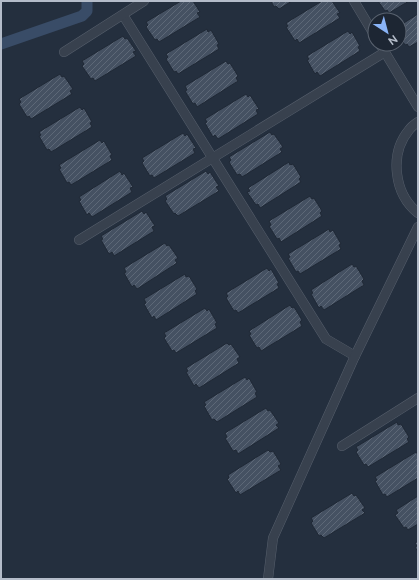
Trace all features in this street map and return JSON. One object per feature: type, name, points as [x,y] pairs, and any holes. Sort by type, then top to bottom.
[{"type":"street","points":[[64,52],[144,1]]},
{"type":"street","points":[[354,1],[367,23]]},
{"type":"street","points":[[123,14],[326,339],[355,356]]},
{"type":"street","points":[[79,240],[385,52],[418,107]]},
{"type":"street","points":[[418,122],[408,131],[399,149],[396,170],[400,190],[412,208],[418,213]]},
{"type":"street","points":[[268,579],[272,538],[355,356],[418,227]]},
{"type":"street","points":[[342,446],[418,398]]},
{"type":"building","points":[[181,1],[193,1],[200,12],[197,13],[200,17],[159,42],[157,39],[155,40],[146,27],[148,25],[146,22]]},
{"type":"building","points":[[271,1],[292,1],[279,9],[276,6],[274,7]]},
{"type":"building","points":[[322,1],[332,1],[340,13],[337,14],[340,18],[299,43],[297,39],[295,41],[286,27],[288,26],[286,23]]},
{"type":"building","points":[[378,1],[409,1],[391,12],[387,10],[385,11]]},
{"type":"building","points":[[418,14],[418,42],[409,47],[407,44],[407,21]]},
{"type":"building","points":[[207,29],[208,32],[211,30],[219,44],[217,45],[219,49],[178,74],[176,71],[174,72],[166,59],[168,57],[166,54]]},
{"type":"building","points":[[348,31],[350,34],[352,32],[360,46],[358,47],[360,51],[320,76],[317,72],[315,74],[307,60],[309,59],[307,56]]},
{"type":"building","points":[[123,36],[125,39],[127,38],[136,51],[133,52],[136,56],[95,81],[93,78],[91,79],[82,66],[84,64],[82,61]]},
{"type":"building","points":[[226,61],[228,64],[230,63],[238,76],[236,78],[238,81],[197,107],[195,103],[193,104],[185,91],[187,90],[185,86]]},
{"type":"building","points":[[60,74],[62,77],[64,76],[73,89],[70,91],[72,94],[31,119],[29,116],[27,117],[19,104],[21,102],[19,99]]},
{"type":"building","points":[[246,94],[248,97],[250,95],[259,109],[256,110],[258,114],[218,139],[215,135],[213,137],[205,123],[207,122],[205,119]]},
{"type":"building","points":[[80,107],[82,110],[84,108],[92,122],[90,123],[92,127],[51,152],[49,149],[47,150],[39,136],[41,135],[39,132]]},
{"type":"building","points":[[270,132],[272,135],[274,134],[283,147],[280,149],[282,152],[242,177],[240,174],[237,175],[229,162],[231,160],[229,157]]},
{"type":"building","points":[[183,133],[185,136],[187,134],[196,148],[193,149],[195,153],[154,178],[152,175],[150,176],[142,163],[144,161],[142,158]]},
{"type":"building","points":[[100,140],[102,143],[104,141],[112,155],[110,156],[112,160],[71,185],[69,182],[67,183],[59,169],[61,168],[59,165]]},
{"type":"building","points":[[289,162],[290,165],[293,164],[301,177],[299,179],[301,182],[260,208],[258,204],[256,205],[247,192],[250,191],[248,188]]},
{"type":"building","points":[[120,171],[122,175],[124,173],[133,187],[130,188],[132,192],[92,217],[89,213],[87,215],[79,201],[81,200],[79,197]]},
{"type":"building","points":[[206,171],[208,174],[210,172],[219,186],[216,187],[219,191],[178,216],[175,213],[174,214],[165,201],[167,199],[165,196]]},
{"type":"building","points":[[310,196],[312,199],[314,198],[322,211],[320,213],[322,216],[281,242],[279,238],[277,239],[269,226],[271,225],[269,221]]},
{"type":"building","points":[[142,211],[144,214],[146,212],[155,226],[152,227],[154,231],[114,256],[112,252],[109,254],[101,240],[103,239],[101,236]]},
{"type":"building","points":[[329,229],[330,232],[333,230],[341,244],[339,245],[341,249],[300,274],[298,271],[296,272],[288,258],[290,257],[288,254]]},
{"type":"building","points":[[165,243],[167,246],[169,245],[178,258],[175,260],[177,263],[137,289],[134,285],[132,287],[124,273],[126,272],[124,268]]},
{"type":"building","points":[[352,264],[354,267],[356,266],[364,279],[362,281],[364,285],[324,310],[321,306],[319,308],[311,294],[313,293],[311,290]]},
{"type":"building","points":[[267,268],[269,271],[271,269],[279,283],[277,284],[279,288],[238,313],[236,310],[234,311],[226,298],[228,296],[226,293]]},
{"type":"building","points":[[185,274],[186,277],[189,276],[197,289],[195,291],[197,294],[156,320],[154,316],[152,318],[144,304],[146,303],[144,299]]},
{"type":"building","points":[[290,305],[292,308],[294,307],[302,320],[300,322],[302,326],[261,351],[259,347],[257,348],[249,335],[251,334],[249,331]]},
{"type":"building","points":[[205,308],[207,311],[209,309],[217,323],[215,324],[217,328],[176,353],[174,350],[172,351],[164,338],[166,336],[164,333]]},
{"type":"building","points":[[227,343],[229,345],[231,344],[240,357],[237,359],[239,363],[199,388],[196,384],[194,386],[186,372],[188,371],[186,368]]},
{"type":"building","points":[[245,377],[247,380],[249,378],[257,392],[255,393],[257,397],[217,422],[214,419],[212,420],[204,406],[206,405],[204,402]]},
{"type":"building","points":[[266,408],[268,411],[270,410],[279,423],[276,425],[279,428],[238,454],[236,450],[233,451],[225,438],[227,437],[225,433]]},
{"type":"building","points":[[397,422],[398,425],[401,424],[409,437],[407,439],[409,442],[368,467],[366,464],[364,465],[356,452],[358,450],[356,447]]},
{"type":"building","points":[[268,450],[270,452],[273,451],[281,464],[278,466],[281,470],[240,495],[238,491],[236,493],[227,479],[229,478],[228,475]]},
{"type":"building","points":[[416,452],[418,455],[418,478],[387,497],[385,494],[383,495],[375,481],[377,480],[375,477]]},
{"type":"building","points":[[352,493],[354,496],[356,495],[365,508],[362,510],[365,513],[324,538],[321,535],[319,536],[311,523],[313,521],[311,518]]},
{"type":"building","points":[[418,496],[418,524],[408,530],[406,527],[404,528],[395,515],[398,513],[396,510]]},
{"type":"building","points":[[418,541],[418,552],[415,547],[417,546],[415,543]]},
{"type":"waterway","points":[[1,44],[82,16],[87,11],[87,1]]}]
